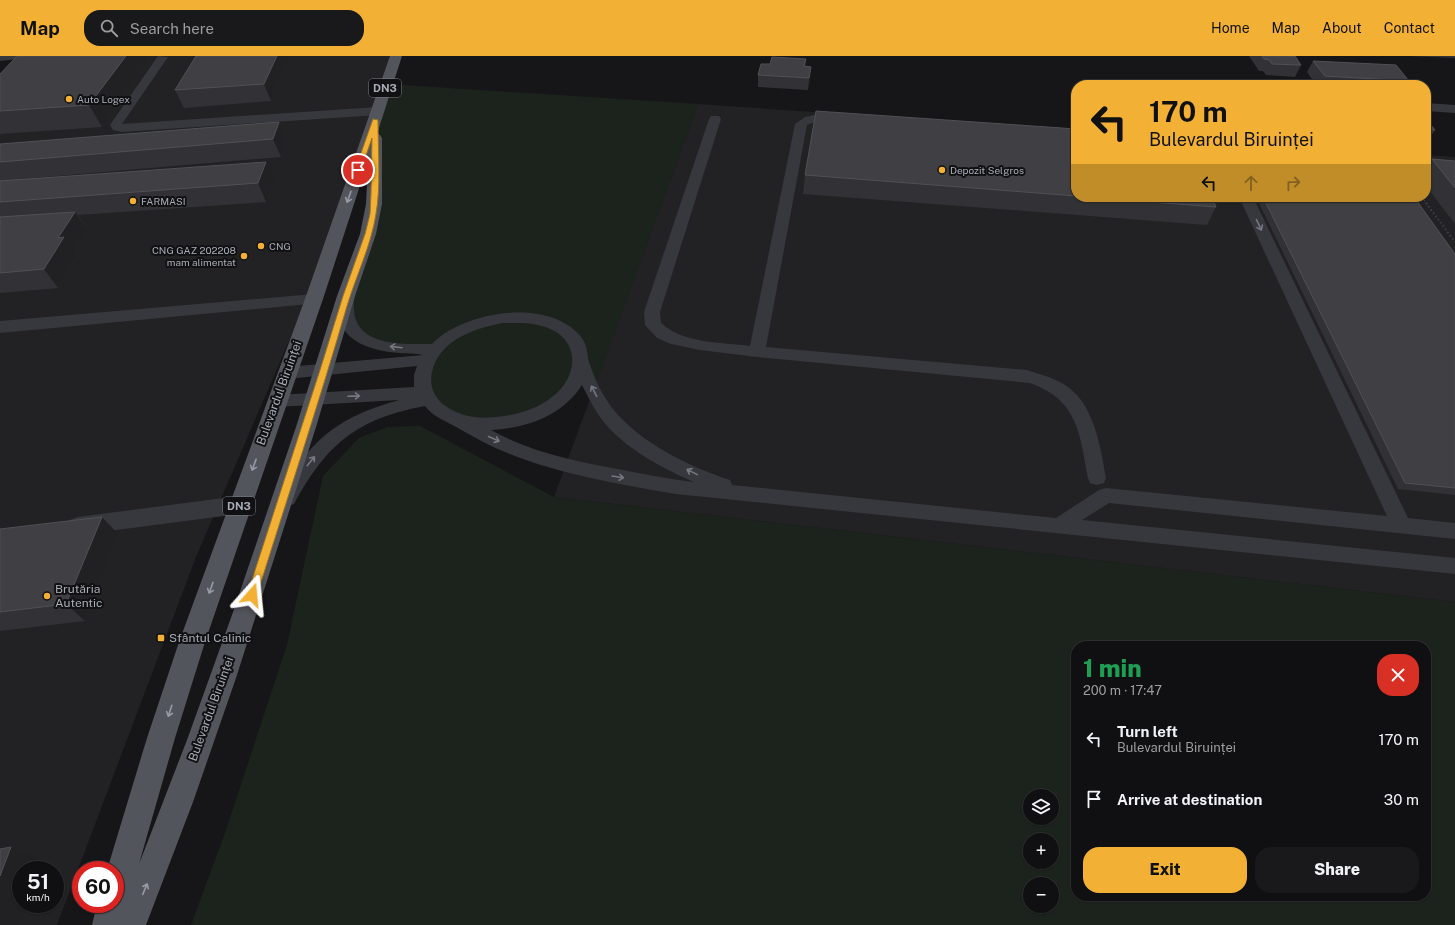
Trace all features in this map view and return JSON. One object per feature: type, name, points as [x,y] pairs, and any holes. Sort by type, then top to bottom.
[{"type":"main road","name":"Bulevardul Biruinței","points":[[124,864],[161,738],[239,505],[314,299],[396,56]]},
{"type":"main road","name":"Bulevardul Biruinței","points":[[130,925],[152,873],[188,776],[252,595],[324,370],[346,296],[368,234],[373,214],[376,116]]},
{"type":"main road","points":[[108,925],[111,913]]},
{"type":"street","points":[[0,57],[13,56]]},
{"type":"street","points":[[1431,107],[1455,109]]},
{"type":"street","points":[[0,327],[314,299]]},
{"type":"street","points":[[54,529],[239,505]]},
{"type":"lane","points":[[163,57],[116,125],[117,127],[130,128],[376,116]]},
{"type":"lane","points":[[757,352],[801,124],[805,120],[811,118],[850,120]]},
{"type":"lane","points":[[716,119],[652,312],[653,325],[663,334],[677,340],[700,345],[757,352],[1005,373],[1027,376],[1046,382],[1063,392],[1076,406],[1083,419],[1088,434],[1097,478]]},
{"type":"lane","points":[[1248,202],[1401,525]]},
{"type":"lane","points":[[346,296],[347,318],[351,328],[359,337],[380,345],[431,354]]},
{"type":"lane","points":[[755,494],[714,482],[667,460],[632,438],[615,423],[600,403],[582,366],[580,349],[570,334],[552,323],[528,318],[503,318],[477,323],[453,334],[431,354],[421,376],[425,396],[438,410],[448,416],[493,439],[545,459],[607,475],[676,487],[1455,566]]},
{"type":"lane","points":[[287,373],[324,370],[431,354]]},
{"type":"lane","points":[[460,421],[490,424],[506,423],[529,417],[550,408],[566,395],[577,381],[582,366]]},
{"type":"lane","points":[[277,401],[315,398],[425,396]]},
{"type":"lane","points":[[277,518],[307,467],[323,446],[345,429],[363,418],[425,396]]},
{"type":"lane","points":[[1060,525],[1106,495],[1455,531]]},
{"type":"path","points":[[1426,202],[1455,242]]},
{"type":"shaded area","points":[[35,56],[396,56],[341,220],[196,557],[81,861],[72,861],[72,885],[64,906],[64,861],[12,861],[12,913],[62,913],[57,925],[0,925],[0,92]]},
{"type":"shaded area","points":[[387,84],[698,104],[594,390],[583,367],[549,408],[482,424],[427,400],[435,349],[379,345],[347,318],[368,234],[375,120]]},
{"type":"shaded area","points":[[698,104],[1071,130],[1071,202],[1431,202],[1431,155],[1455,157],[1455,602],[554,497]]},
{"type":"shaded area","points":[[420,426],[554,497],[1455,602],[1455,925],[191,925],[225,833],[287,645],[323,476],[359,438],[387,427]]},
{"type":"building","points":[[17,56],[126,56],[89,105],[0,111],[0,74]]},
{"type":"building","points":[[196,56],[277,56],[264,84],[175,90]]},
{"type":"building","points":[[1262,56],[1295,56],[1301,65],[1272,64],[1269,60],[1264,59]]},
{"type":"building","points":[[772,57],[806,59],[804,66],[811,67],[809,78],[758,75],[761,64],[770,64]]},
{"type":"building","points":[[1313,61],[1396,65],[1408,80],[1392,80],[1325,76]]},
{"type":"building","name":"Depozit Selgros","points":[[816,111],[1071,129],[1071,196],[805,175]]},
{"type":"building","points":[[279,122],[273,139],[0,162],[0,144]]},
{"type":"building","points":[[1432,159],[1455,161],[1455,188]]},
{"type":"building","points":[[266,162],[258,183],[0,202],[0,181]]},
{"type":"building","points":[[1151,202],[1214,202],[1216,207]]},
{"type":"building","points":[[1265,202],[1418,202],[1455,254],[1455,488],[1405,483]]},
{"type":"building","points":[[75,212],[58,238],[64,237],[44,269],[0,273],[0,217]]},
{"type":"building","points":[[102,517],[66,604],[0,612],[0,529]]},
{"type":"building","points":[[11,847],[0,876],[0,849]]},
{"type":"place","name":"Auto Logex","points":[[69,99]]},
{"type":"place","name":"Depozit Selgros","points":[[942,170]]},
{"type":"place","name":"FARMASI","points":[[133,201]]},
{"type":"place","name":"CNG","points":[[261,246]]},
{"type":"place","name":"CNG GAZ 202208 mam alimentat","points":[[244,256]]},
{"type":"place","name":"Brutăria Autentic","points":[[47,596]]},
{"type":"place","name":"Sfântul Calinic","points":[[161,638]]},
{"type":"route","points":[[252,595],[324,370],[346,296],[368,234],[373,214],[375,120],[358,170]]}]
